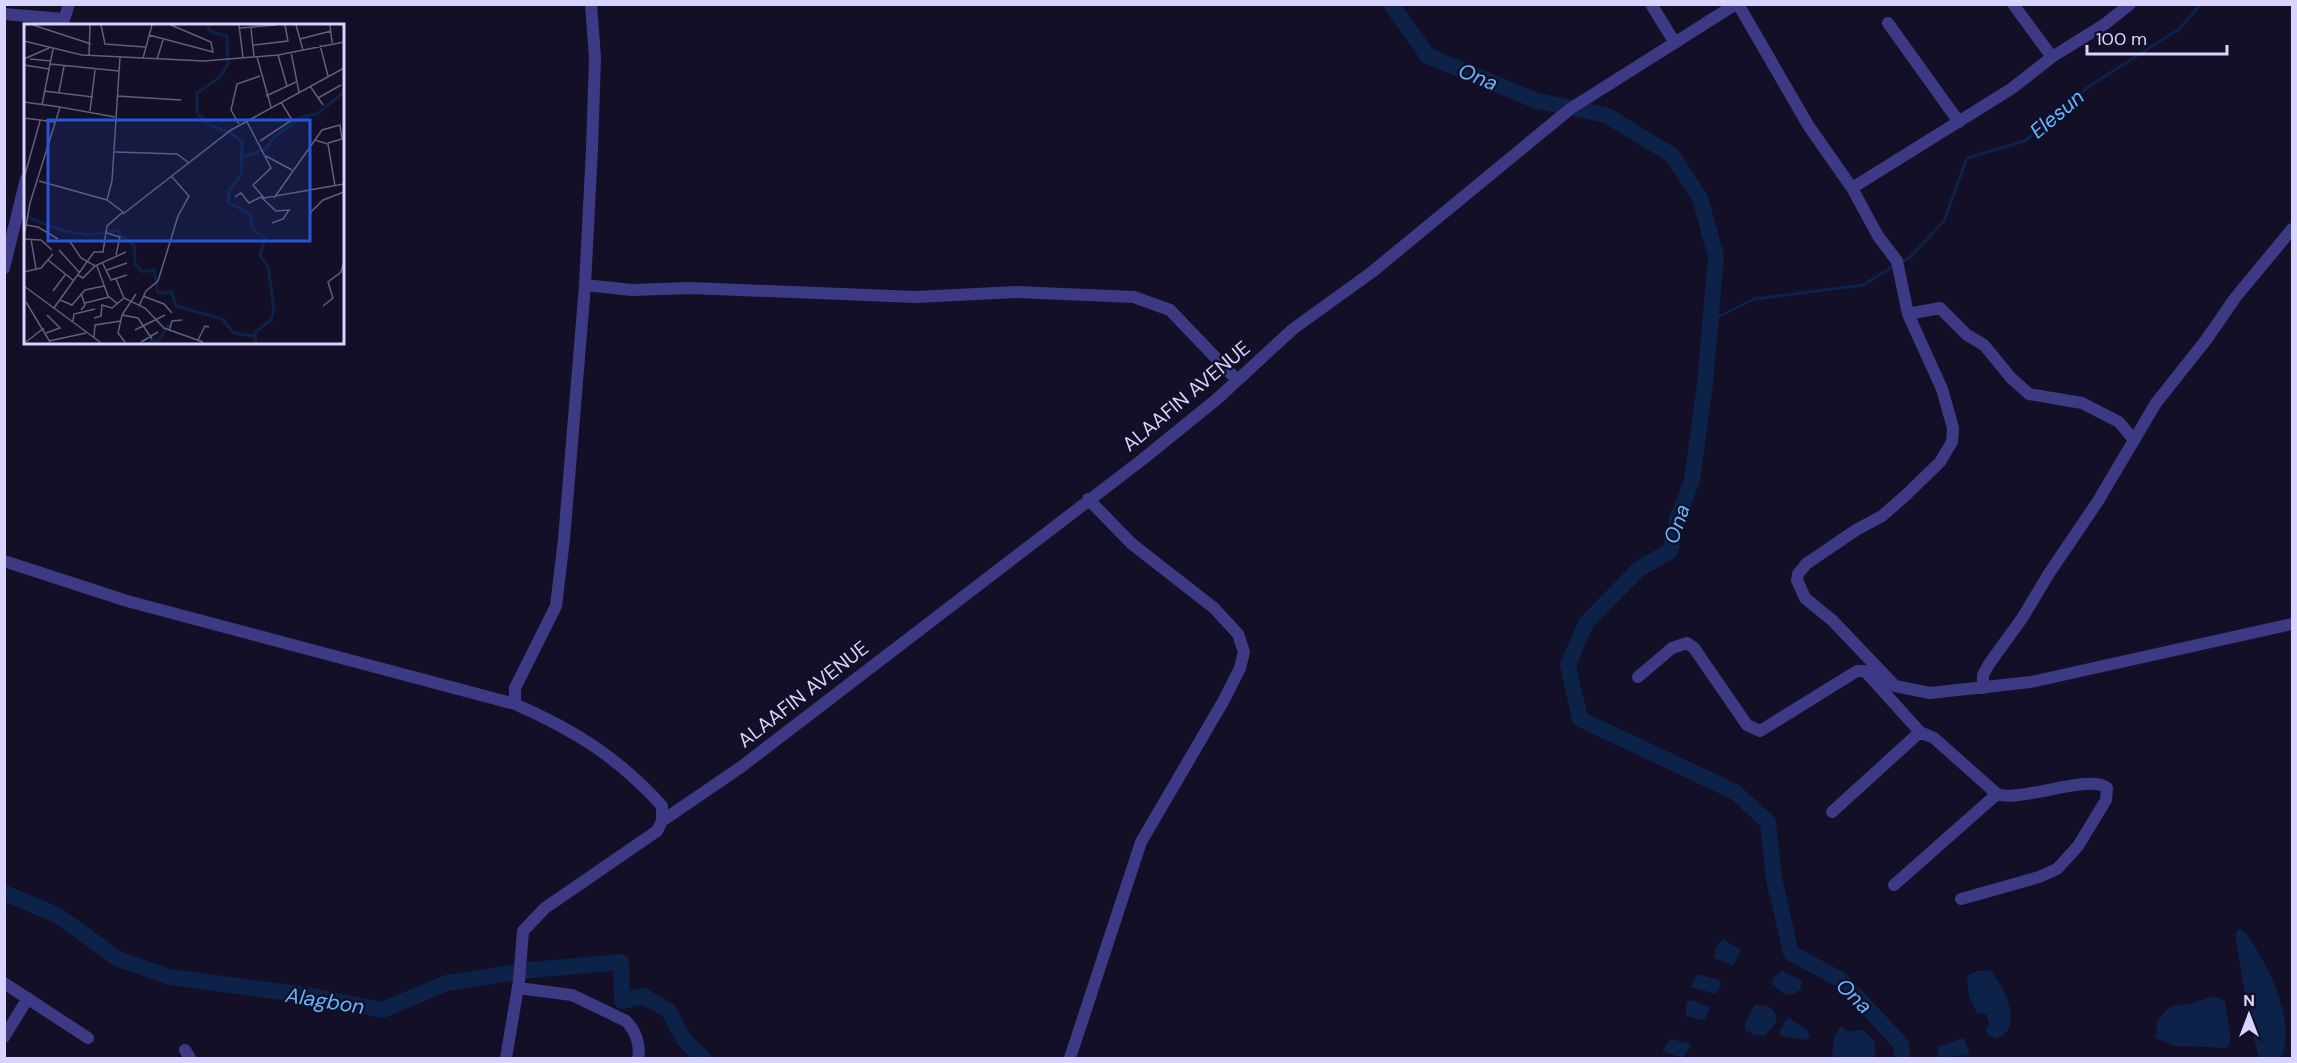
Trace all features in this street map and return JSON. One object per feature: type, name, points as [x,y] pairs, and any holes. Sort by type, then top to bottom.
[{"type":"street","points":[[4,14],[63,22],[69,4]]},
{"type":"street","points":[[515,704],[514,688],[556,606],[585,285],[595,58],[591,4]]},
{"type":"street","points":[[1651,4],[1675,43]]},
{"type":"street","points":[[1737,4],[1808,125],[1852,188],[1899,267],[1908,314],[1942,389],[1952,417],[1952,442],[1940,462],[1882,516],[1823,550],[1802,569],[1797,580],[1806,598],[1833,621],[1895,686],[1930,693],[2031,682],[2292,624]]},
{"type":"street","name":"ALAAFIN AVENUE","points":[[506,1059],[519,984],[523,931],[529,922],[545,908],[648,839],[657,831],[662,821],[741,767],[1190,422],[1293,329],[1372,272],[1570,109],[1603,86],[1737,4]]},
{"type":"street","points":[[2013,4],[2052,57]]},
{"type":"street","points":[[1852,188],[2011,89],[2052,57],[2105,24],[2130,4]]},
{"type":"street","points":[[1888,23],[1959,122]]},
{"type":"street","points":[[4,268],[9,225],[24,184]]},
{"type":"street","points":[[1983,688],[1983,675],[1989,664],[2092,511],[2175,376],[2292,229]]},
{"type":"street","points":[[585,285],[632,290],[690,288],[916,297],[1016,292],[1134,297],[1170,310],[1236,380]]},
{"type":"street","points":[[1908,314],[1940,308],[1963,332],[1984,345],[2011,378],[2029,394],[2082,403],[2119,422],[2134,440]]},
{"type":"street","points":[[1070,1059],[1141,842],[1224,700],[1240,668],[1244,652],[1238,634],[1214,608],[1132,543],[1088,499]]},
{"type":"street","points":[[4,561],[127,601],[515,704],[565,726],[618,763],[662,806],[662,821]]},
{"type":"street","points":[[1638,677],[1672,648],[1687,643],[1694,648],[1747,725],[1756,731],[1765,730],[1857,671],[1869,674],[1920,732],[1934,738],[1996,794],[2007,798],[2047,789],[2099,783],[2104,785],[2108,791],[2078,846],[2057,869],[2039,877],[1961,899]]},
{"type":"street","points":[[1893,704],[1904,687]]},
{"type":"street","points":[[1832,812],[1920,732]]},
{"type":"street","points":[[1894,885],[1996,794]]},
{"type":"street","points":[[4,983],[88,1038]]},
{"type":"street","points":[[519,984],[572,995],[626,1021],[632,1027],[636,1038],[638,1059]]},
{"type":"street","points":[[4,1036],[28,998]]},
{"type":"water","points":[[2239,929],[2245,932],[2254,945],[2278,993],[2285,1027],[2285,1043],[2281,1058],[2259,1058],[2249,1020],[2235,935]]},
{"type":"water","points":[[1723,939],[1741,950],[1733,966],[1714,958],[1716,948]]},
{"type":"water","points":[[1782,971],[1802,981],[1800,990],[1792,995],[1785,994],[1772,985],[1773,978]]},
{"type":"water","points":[[1977,971],[1991,971],[2000,983],[2007,999],[2011,1016],[2010,1023],[2008,1030],[1996,1039],[1988,1036],[1986,1031],[1989,1022],[1986,1014],[1977,1013],[1969,997],[1967,976]]},
{"type":"water","points":[[1697,974],[1719,980],[1721,985],[1716,994],[1691,987]]},
{"type":"water","points":[[2214,996],[2225,1001],[2231,1040],[2227,1048],[2175,1046],[2155,1038],[2158,1019],[2171,1006],[2190,1004]]},
{"type":"water","points":[[1691,1000],[1710,1007],[1706,1019],[1686,1016],[1686,1002]]},
{"type":"water","points":[[1755,1004],[1770,1008],[1776,1016],[1777,1021],[1765,1036],[1754,1035],[1745,1030],[1745,1023]]},
{"type":"water","points":[[1788,1017],[1809,1032],[1810,1037],[1805,1040],[1780,1036],[1779,1032]]},
{"type":"water","points":[[1841,1026],[1847,1031],[1864,1030],[1875,1042],[1875,1058],[1832,1058],[1834,1036]]},
{"type":"water","points":[[1964,1038],[1970,1055],[1939,1058],[1937,1047]]},
{"type":"water","points":[[1670,1039],[1692,1044],[1683,1058],[1662,1051]]},
{"type":"waterway","name":"Ona","points":[[1391,4],[1428,56],[1537,101],[1606,115],[1672,155],[1700,198],[1716,256],[1705,384],[1692,480],[1678,517],[1670,551],[1639,569],[1586,623],[1568,665],[1580,719],[1735,792],[1768,822],[1774,879],[1791,953],[1841,980],[1901,1044],[1902,1058]]},
{"type":"waterway","name":"Elesun","points":[[1900,263],[1909,258],[1944,221],[1967,158],[2025,141],[2088,87],[2179,29],[2201,4]]},
{"type":"waterway","name":"Elesun","points":[[1710,321],[1754,299],[1863,285],[1894,266]]},
{"type":"waterway","name":"Alagbon","points":[[4,893],[57,915],[118,959],[170,977],[313,996],[382,1010],[447,983],[531,970],[621,962],[622,1001],[643,996],[669,1011],[684,1040],[703,1058]]}]
